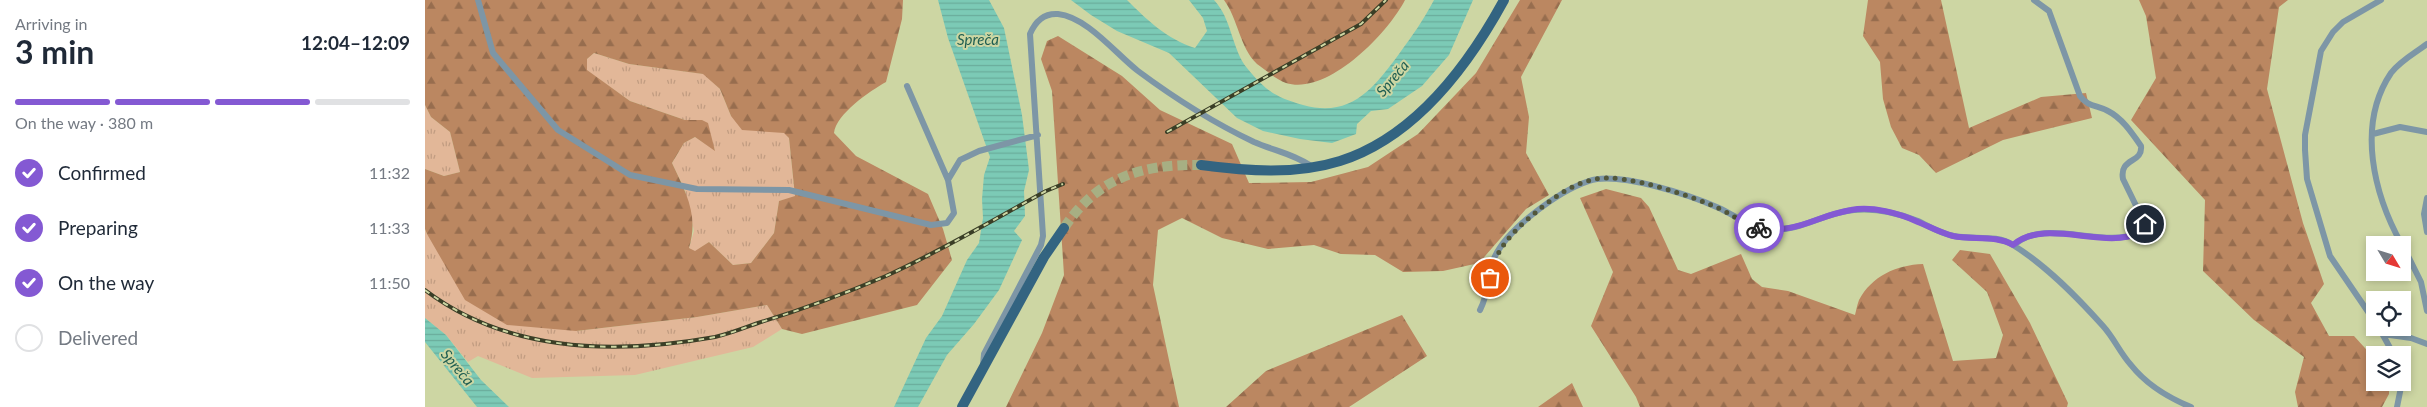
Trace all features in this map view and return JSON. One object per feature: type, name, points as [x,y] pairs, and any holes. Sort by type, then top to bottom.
[{"type":"main road","points":[[1201,165],[1237,170],[1313,167],[1358,154],[1387,138],[1413,118],[1436,96],[1463,66],[1489,29],[1504,0]]},
{"type":"main road","points":[[962,407],[1045,257],[1064,228]]},
{"type":"street","points":[[478,0],[493,53],[558,130],[630,174],[697,189],[789,190],[931,225],[947,223],[954,213],[948,180],[907,86]]},
{"type":"street","points":[[2013,245],[2025,238],[2052,234],[2099,238],[2127,236],[2139,233],[2145,224],[2123,178],[2122,172],[2124,166],[2142,152],[2141,146],[2117,117],[2108,110],[2085,102],[2080,96],[2049,11],[2034,0]]},
{"type":"street","points":[[2366,310],[2330,256],[2315,208],[2305,157],[2305,135],[2321,51],[2333,32],[2343,22],[2381,0]]},
{"type":"street","points":[[985,366],[982,363],[983,354],[1027,273],[1043,236],[1030,34],[1040,18],[1059,14],[1082,24],[1137,70],[1187,103],[1256,143],[1297,156],[1313,167]]},
{"type":"street","points":[[2397,236],[2387,218],[2378,188],[2373,134],[2377,101],[2392,72],[2406,58],[2427,44]]},
{"type":"street","points":[[2373,134],[2400,127],[2427,132]]},
{"type":"street","points":[[948,180],[960,160],[979,151],[1038,135]]},
{"type":"street","points":[[1480,310],[1487,293],[1492,263],[1499,250],[1511,235],[1549,201],[1577,185],[1599,178],[1641,183],[1666,190],[1720,209],[1743,222],[1770,229],[1800,227],[1851,210],[1872,209],[1909,218],[1943,234],[1965,238],[2003,240],[2013,245],[2036,262],[2081,304],[2104,328],[2142,378],[2168,396],[2191,407]]},
{"type":"street","points":[[2427,198],[2424,214],[2427,232]]},
{"type":"street","points":[[2411,263],[2421,282],[2427,311]]},
{"type":"street","points":[[2397,336],[2411,338],[2427,344]]},
{"type":"street","points":[[2397,407],[2400,391]]},
{"type":"green space","points":[[425,0],[903,0],[902,19],[886,82],[871,91],[847,111],[836,126],[834,133],[856,156],[928,194],[943,229],[952,260],[917,305],[802,334],[782,329],[767,305],[697,317],[576,331],[507,325],[465,300],[425,229],[425,169],[444,176],[460,172],[450,132],[431,117],[425,105]],"holes":[[[594,53],[629,64],[703,74],[720,89],[731,116],[742,130],[784,133],[789,138],[795,196],[779,201],[774,233],[751,263],[733,265],[709,242],[695,251],[689,248],[692,236],[692,215],[686,194],[672,163],[684,143],[695,137],[715,151],[708,123],[702,120],[685,120],[630,101],[587,70],[587,59]]]},
{"type":"green space","points":[[1224,0],[1405,0],[1385,29],[1355,59],[1338,71],[1320,80],[1302,85],[1282,82],[1257,64],[1247,50]]},
{"type":"green space","points":[[1520,0],[1562,0],[1521,77],[1529,117],[1526,153],[1549,195],[1526,209],[1479,263],[1443,271],[1403,272],[1375,255],[1341,254],[1314,245],[1268,249],[1222,238],[1182,218],[1158,230],[1153,285],[1179,407],[1006,407],[1042,333],[1064,275],[1052,91],[1041,59],[1047,41],[1058,36],[1122,76],[1160,110],[1232,144],[1249,183],[1311,182],[1368,167],[1418,134],[1476,73]]},
{"type":"green space","points":[[1868,0],[1941,0],[1969,128],[2041,97],[2086,93],[2092,118],[2003,140],[1936,173],[1919,155],[1902,148],[1891,127],[1883,99],[1880,62],[1863,36]]},
{"type":"green space","points":[[2139,0],[2288,0],[2279,7],[2267,89],[2303,223],[2324,284],[2311,303],[2329,336],[2354,336],[2366,349],[2366,391],[2389,391],[2382,407],[2298,407],[2295,392],[2304,357],[2254,320],[2203,271],[2205,200],[2131,120],[2156,78],[2146,16]]},
{"type":"green space","points":[[594,53],[629,64],[704,74],[720,89],[731,116],[768,130],[785,133],[789,138],[795,197],[779,201],[774,233],[751,263],[733,265],[709,242],[695,252],[689,248],[694,231],[685,190],[672,163],[684,143],[695,137],[715,150],[702,120],[685,120],[630,101],[586,70],[587,59]]},
{"type":"green space","points":[[425,105],[431,117],[450,132],[460,172],[444,176],[425,169]]},
{"type":"green space","points":[[1606,189],[1641,198],[1649,207],[1678,270],[1691,274],[1741,254],[1752,279],[1762,287],[1788,291],[1855,315],[1859,300],[1878,278],[1903,267],[1923,264],[1953,361],[1996,358],[2003,335],[1987,292],[1952,260],[1960,250],[1990,254],[2030,323],[2068,403],[2067,407],[1640,407],[1636,397],[1591,326],[1613,272],[1580,198]]},
{"type":"green space","points":[[425,229],[427,234],[576,331],[697,317],[767,305],[782,329],[753,347],[635,375],[532,378],[478,356],[468,362],[446,335],[425,318]]},
{"type":"green space","points":[[1402,315],[1427,356],[1349,407],[1226,407],[1266,371]]},
{"type":"green space","points":[[1572,383],[1583,407],[1538,407]]},
{"type":"water","name":"Spreča","points":[[938,0],[989,0],[1004,28],[1022,115],[1029,170],[1024,191],[1025,216],[1014,231],[1022,240],[999,290],[974,324],[947,355],[918,407],[894,407],[926,338],[942,316],[967,260],[979,243],[983,218],[984,175],[990,157],[948,38]]},
{"type":"water","name":"Spreča","points":[[1071,0],[1127,0],[1166,34],[1195,48],[1207,31],[1203,18],[1189,0],[1214,0],[1225,16],[1242,61],[1260,82],[1278,96],[1303,105],[1320,108],[1348,104],[1370,89],[1380,79],[1422,22],[1434,0],[1473,0],[1449,55],[1422,86],[1388,109],[1371,111],[1357,124],[1356,134],[1332,143],[1300,139],[1263,131],[1237,118],[1169,53],[1117,31]]},
{"type":"water","name":"Spreča","points":[[425,318],[446,335],[481,380],[509,407],[477,407],[425,342]]},
{"type":"tunnel","points":[[1064,228],[1091,196],[1123,177],[1159,167],[1201,165]]},
{"type":"railway","points":[[1167,132],[1361,24],[1386,0]]},
{"type":"railway","points":[[425,290],[457,311],[491,326],[527,337],[564,344],[601,347],[639,346],[715,337],[806,307],[886,276],[947,246],[1046,191],[1063,184]]},
{"type":"way so far","points":[[1490,278],[1492,263],[1499,250],[1511,235],[1529,218],[1549,201],[1577,185],[1599,178],[1641,183],[1666,190],[1709,204],[1743,222],[1759,228]]},
{"type":"route","points":[[1759,228],[1786,229],[1800,227],[1851,210],[1872,209],[1909,218],[1943,234],[1965,238],[2003,240],[2013,245],[2025,238],[2037,235],[2052,234],[2099,238],[2135,235],[2143,229],[2145,224]]}]
